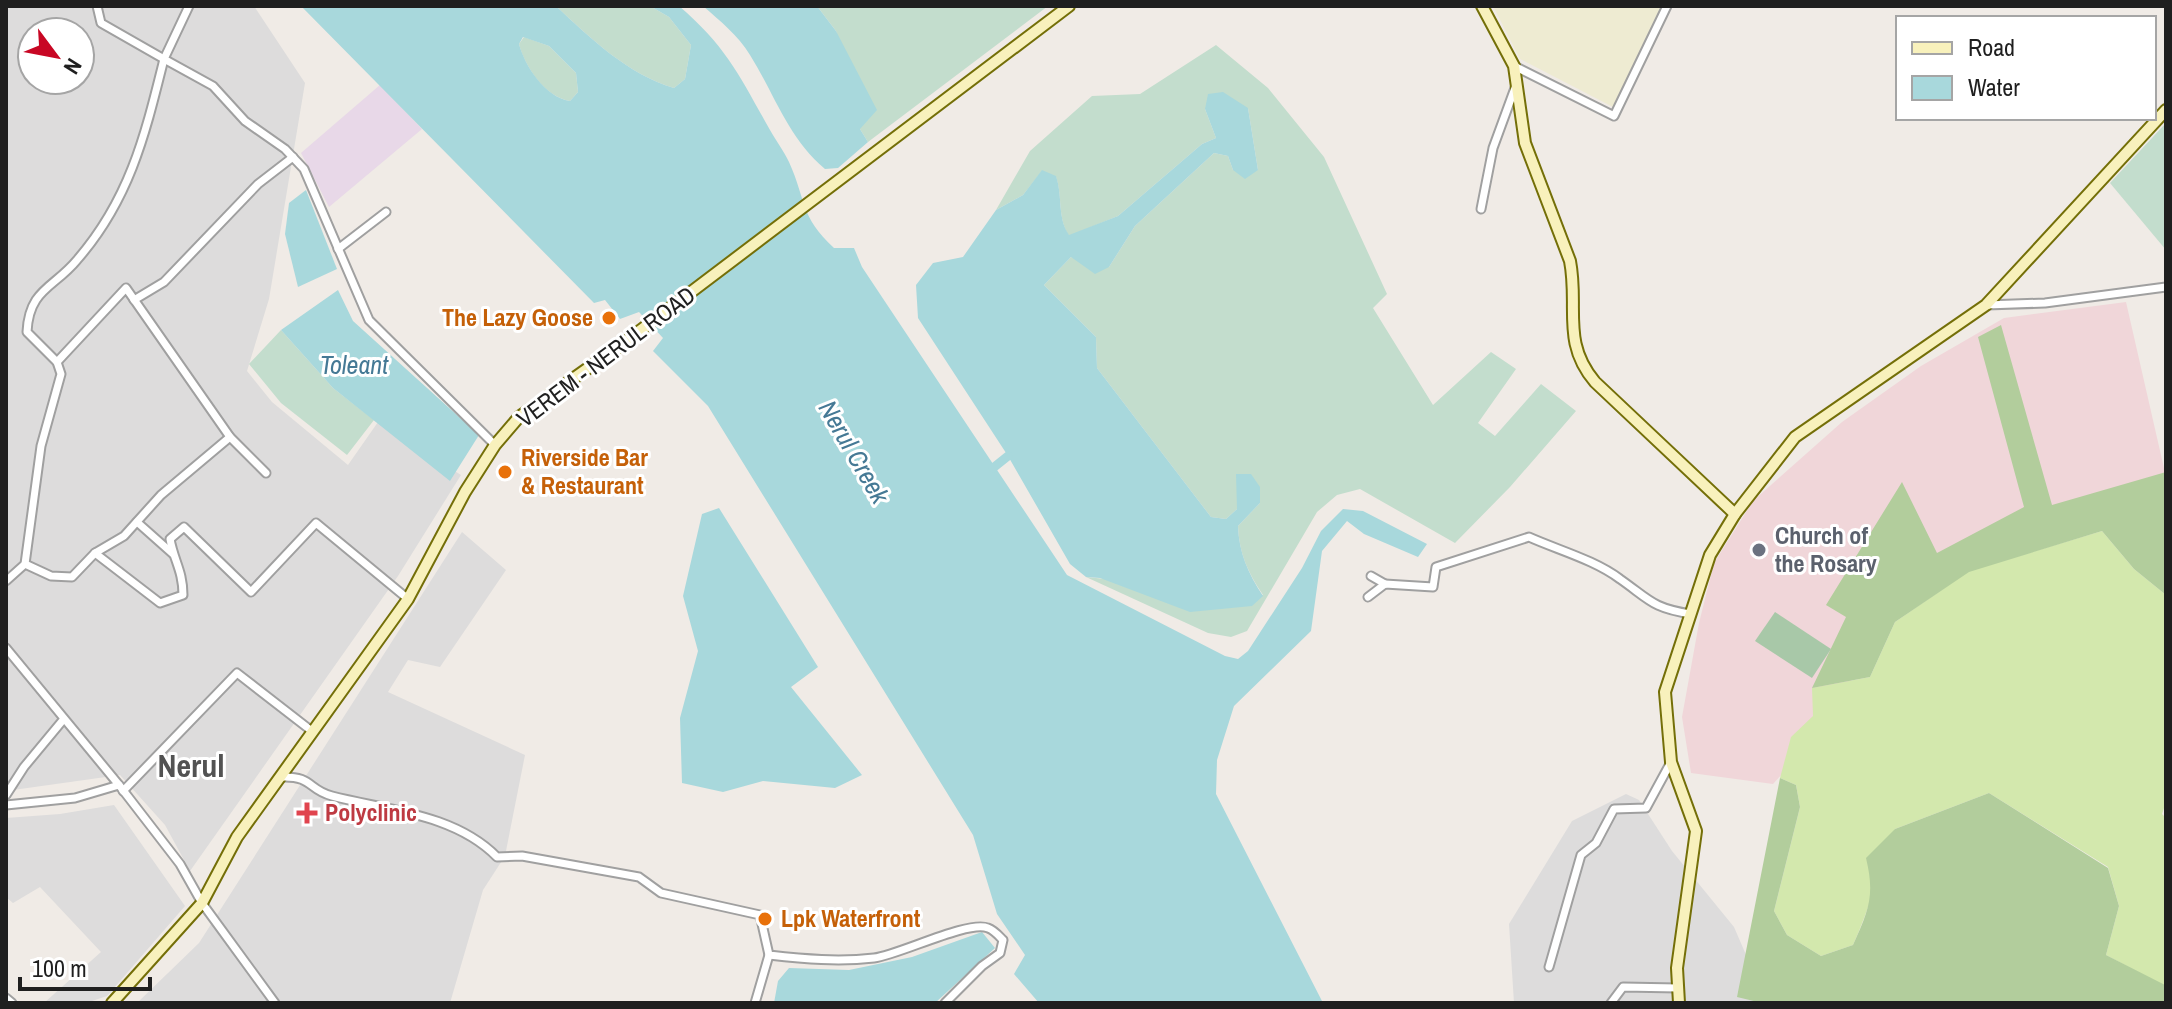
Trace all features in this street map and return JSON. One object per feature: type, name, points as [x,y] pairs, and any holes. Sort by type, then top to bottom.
[{"type":"main road","name":"VEREM - NERUL ROAD","points":[[112,1003],[202,903],[237,837],[408,599],[465,492],[495,445],[519,417],[625,342],[1069,6]]},
{"type":"main road","points":[[1482,6],[1514,66],[1525,143],[1532,168],[1570,261],[1573,278],[1572,323],[1577,359],[1595,382],[1735,514]]},
{"type":"main road","points":[[1679,1003],[1677,968],[1696,831],[1671,762],[1665,692],[1710,555],[1735,514],[1795,437],[1986,305],[2166,110]]},
{"type":"street","points":[[97,6],[101,23],[213,86],[245,121],[304,169],[369,320],[495,445]]},
{"type":"street","points":[[6,581],[25,564],[41,446],[61,385],[57,362],[27,332],[27,318],[48,284],[75,263],[90,244],[127,183],[139,157],[164,59],[189,6]]},
{"type":"street","points":[[1514,66],[1614,116],[1667,6]]},
{"type":"street","points":[[1481,209],[1493,148],[1518,80]]},
{"type":"street","points":[[134,300],[164,282],[258,184],[293,157]]},
{"type":"street","points":[[338,249],[386,212]]},
{"type":"street","points":[[1986,305],[2045,303],[2166,287]]},
{"type":"street","points":[[57,362],[126,288],[230,437],[266,473]]},
{"type":"street","points":[[25,564],[51,576],[72,577],[95,553],[124,536],[161,495],[230,437]]},
{"type":"street","points":[[95,553],[160,603],[183,595],[183,569],[173,554],[137,522]]},
{"type":"street","points":[[173,554],[170,539],[184,527],[251,592],[316,523],[408,599]]},
{"type":"street","points":[[1371,576],[1385,584],[1433,587],[1436,567],[1529,537],[1620,578],[1637,595],[1664,610],[1691,614]]},
{"type":"street","points":[[1368,597],[1385,584]]},
{"type":"street","points":[[6,648],[180,864],[202,903],[270,1001]]},
{"type":"street","points":[[6,805],[75,798],[121,788],[237,673],[313,732]]},
{"type":"street","points":[[6,795],[24,767],[63,720]]},
{"type":"street","points":[[1549,967],[1581,855],[1596,843],[1614,809],[1646,808],[1671,762]]},
{"type":"street","points":[[282,777],[301,776],[327,795],[415,813],[484,844],[497,857],[522,856],[639,877],[661,893],[760,915],[769,955],[755,1003]]},
{"type":"street","points":[[769,955],[826,962],[878,957],[948,934],[990,929],[1003,940],[1000,953],[982,966],[945,1003]]},
{"type":"street","points":[[1611,1003],[1623,987],[1678,988]]},
{"type":"street","points":[[6,998],[12,1003]]},
{"type":"shaded area","points":[[6,6],[254,6],[305,83],[269,299],[247,371],[272,402],[348,465],[378,422],[461,475],[398,576],[190,871],[165,825],[120,775],[6,791]]},
{"type":"shaded area","points":[[1493,6],[1664,6],[1613,107],[1520,59]]},
{"type":"shaded area","points":[[380,85],[422,129],[329,207],[301,153]]},
{"type":"shaded area","points":[[2126,302],[2166,477],[1904,575],[1833,717],[1773,784],[1691,773],[1682,717],[1699,623],[1714,563],[1753,501],[1842,422],[1921,366],[2004,318]]},
{"type":"shaded area","points":[[462,532],[506,570],[440,667],[408,660],[388,692],[525,755],[505,856],[483,890],[450,1003],[137,1003],[199,943]]},
{"type":"shaded area","points":[[1626,794],[1639,800],[1672,851],[1734,927],[1759,985],[1780,1003],[1514,1003],[1509,924],[1572,821]]},
{"type":"shaded area","points":[[114,805],[185,906],[107,996],[86,1003],[44,1003],[101,952],[40,887],[13,903],[6,897],[6,818],[60,814]]},
{"type":"green space","points":[[556,6],[650,6],[669,17],[691,45],[685,79],[674,88],[641,74],[596,43]]},
{"type":"green space","points":[[817,6],[1048,6],[868,142],[860,129],[836,31]]},
{"type":"green space","points":[[524,37],[549,46],[576,73],[578,92],[570,101],[552,94],[537,80],[519,44]]},
{"type":"green space","points":[[1216,45],[1268,88],[1324,157],[1387,294],[1373,308],[1433,405],[1491,352],[1516,369],[1478,423],[1495,436],[1541,384],[1576,411],[1510,487],[1455,543],[1360,489],[1337,495],[1317,512],[1247,631],[1231,637],[1208,633],[1086,577],[1263,595],[1245,562],[1238,526],[1260,503],[1237,509],[1226,519],[1211,517],[1097,368],[1096,337],[1044,285],[1071,257],[1109,267],[1135,226],[1214,153],[1228,156],[1233,170],[1258,170],[1248,108],[1205,109],[1216,138],[1202,144],[1118,216],[1069,236],[1063,222],[1056,177],[1042,171],[1023,195],[996,210],[1030,151],[1092,96],[1140,94]]},
{"type":"green space","points":[[2166,123],[2166,250],[2110,183]]},
{"type":"green space","points":[[2001,325],[2052,505],[2166,472],[2166,595],[2134,569],[2102,531],[1969,572],[1895,622],[1870,677],[1812,688],[1846,617],[1826,605],[1902,482],[1937,553],[2024,507],[1978,337]]},
{"type":"green space","points":[[281,330],[333,388],[374,420],[347,455],[281,403],[249,364]]},
{"type":"green space","points":[[2102,531],[2134,569],[2166,595],[2166,802],[2162,814],[2166,818],[2166,987],[2106,955],[2119,906],[2108,867],[1989,793],[1895,829],[1853,945],[1821,956],[1787,935],[1774,911],[1800,807],[1796,785],[1780,778],[1791,737],[1813,716],[1812,688],[1870,677],[1895,622],[1969,571]]},
{"type":"green space","points":[[1775,612],[1831,649],[1812,678],[1755,641]]},
{"type":"green space","points":[[1780,778],[1796,785],[1800,807],[1774,911],[1787,935],[1821,956],[1853,945],[1869,902],[1866,858],[1895,829],[1989,793],[2108,868],[2119,906],[2106,955],[2165,985],[2166,1003],[1762,1003],[1737,997]]},
{"type":"water","name":"Nerul Creek","points":[[301,6],[556,6],[596,43],[626,65],[674,88],[685,79],[691,45],[669,17],[650,6],[679,6],[709,35],[741,78],[787,158],[815,226],[834,248],[854,248],[862,267],[1067,575],[1225,656],[1238,659],[1248,651],[1302,568],[1321,531],[1343,509],[1363,511],[1427,544],[1418,557],[1364,534],[1347,521],[1322,551],[1311,631],[1234,706],[1217,760],[1216,794],[1323,1003],[1039,1003],[1014,974],[1025,955],[997,914],[973,835],[708,406],[653,351],[663,338],[639,312],[620,319],[605,300],[594,303]],"holes":[[[523,37],[549,46],[576,73],[578,92],[570,101],[544,87],[526,62],[519,44]]]},
{"type":"water","points":[[703,6],[817,6],[836,31],[877,110],[860,129],[868,142],[838,168],[825,169],[801,144],[745,48]]},
{"type":"water","points":[[1223,92],[1248,108],[1258,170],[1245,179],[1233,170],[1228,156],[1214,153],[1135,226],[1109,267],[1095,274],[1071,257],[1044,285],[1096,337],[1097,368],[1211,517],[1226,519],[1237,509],[1236,474],[1251,474],[1260,487],[1260,503],[1238,526],[1245,562],[1263,596],[1252,606],[1190,612],[1100,578],[1086,577],[1070,564],[1008,456],[918,318],[916,285],[933,263],[963,257],[996,210],[1023,195],[1042,170],[1056,176],[1063,221],[1069,235],[1118,216],[1202,144],[1216,138],[1205,109],[1208,94]]},
{"type":"water","points":[[306,190],[337,269],[298,287],[285,234],[289,203]]},
{"type":"water","name":"Toleant","points":[[338,290],[353,321],[479,435],[450,481],[333,388],[281,330]]},
{"type":"water","points":[[719,508],[818,667],[791,687],[862,775],[835,788],[763,781],[723,792],[682,783],[680,718],[698,651],[683,596],[702,514]]},
{"type":"water","points":[[982,932],[995,948],[935,1003],[774,1003],[778,981],[789,968],[849,970],[912,957]]},
{"type":"waterway","points":[[993,468],[1008,456]]},
{"type":"place","name":"The Lazy Goose","points":[[609,318]]},
{"type":"place","name":"Riverside Bar & Restaurant","points":[[505,472]]},
{"type":"place","name":"Church of the Rosary","points":[[1759,550]]},
{"type":"place","name":"Polyclinic","points":[[307,813]]},
{"type":"place","name":"Lpk Waterfront","points":[[765,919]]},
{"type":"district","name":"Nerul","points":[[191,766]]}]
